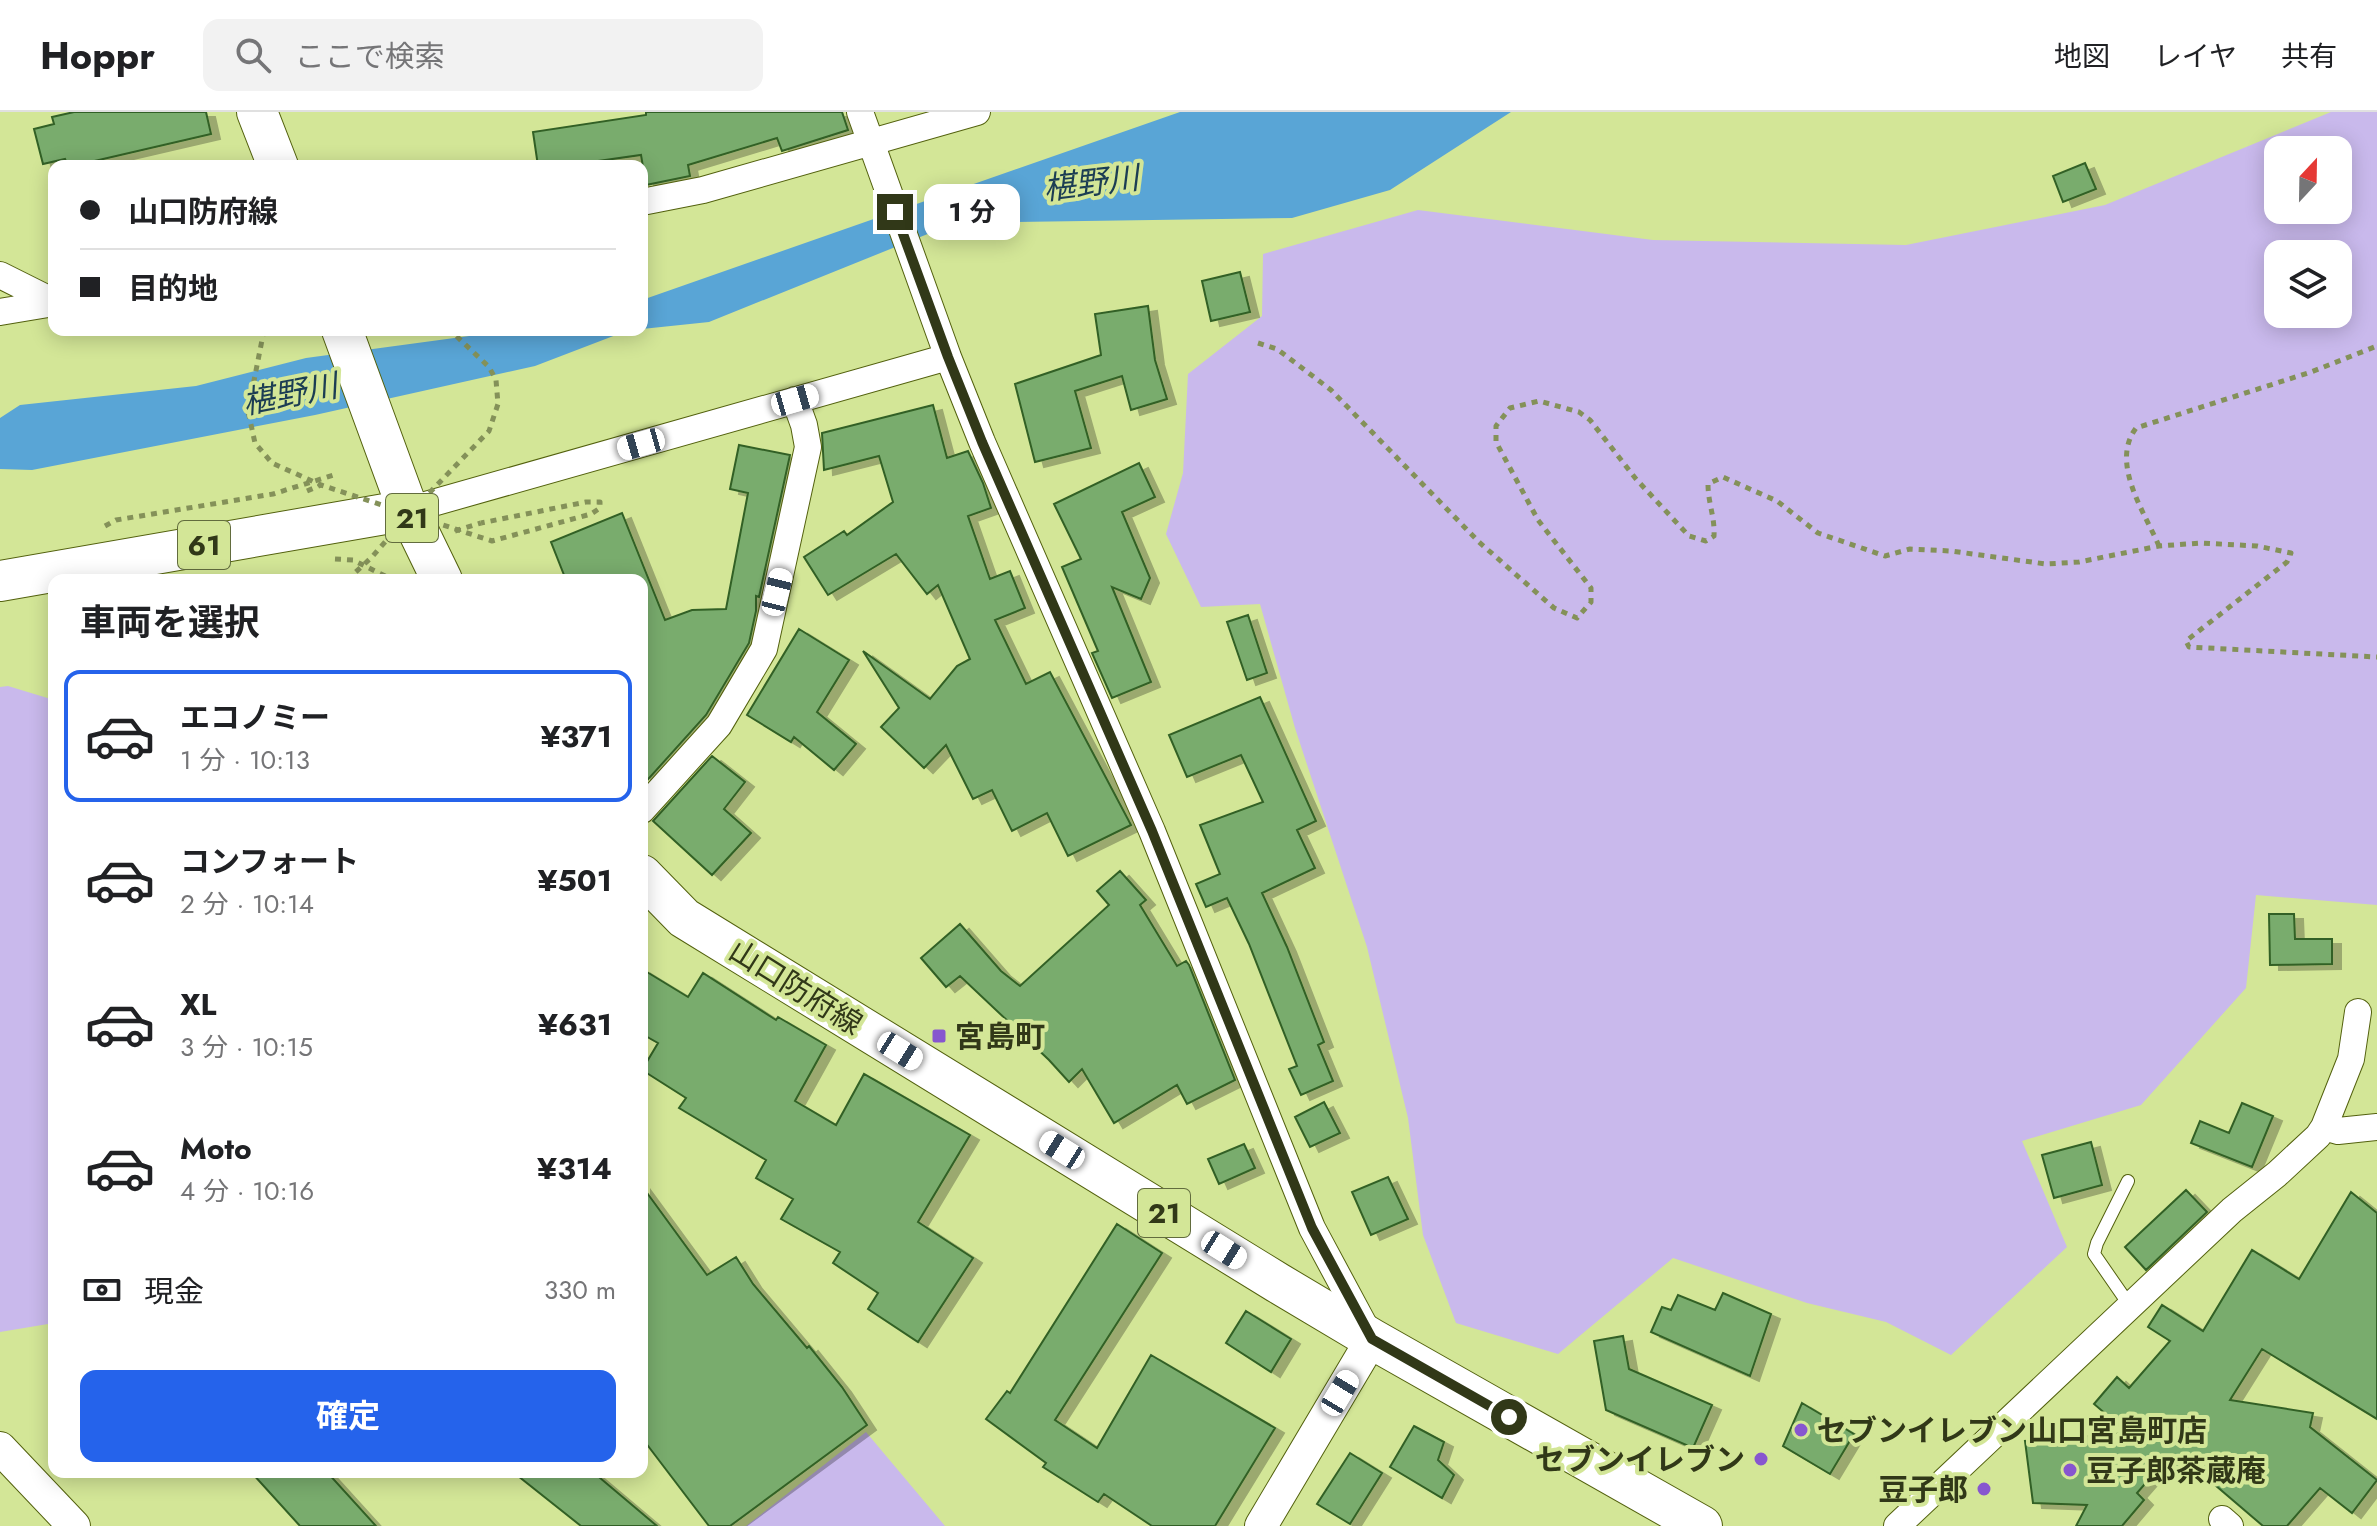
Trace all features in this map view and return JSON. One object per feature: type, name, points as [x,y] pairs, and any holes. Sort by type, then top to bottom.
[{"type":"main road","points":[[257,112],[276,160]]},
{"type":"main road","name":"21","points":[[344,336],[409,511],[439,574]]},
{"type":"main road","name":"61","points":[[0,581],[409,511]]},
{"type":"main road","name":"山口防府線","points":[[648,881],[684,918],[1372,1339],[1702,1526]]},
{"type":"street","points":[[860,112],[945,350],[1152,831],[1312,1228],[1372,1339],[1261,1526]]},
{"type":"street","points":[[648,201],[873,152],[977,112]]},
{"type":"street","points":[[0,275],[48,299]]},
{"type":"street","points":[[0,312],[48,303]]},
{"type":"street","points":[[409,511],[795,400],[945,350]]},
{"type":"street","points":[[648,803],[719,725],[764,649],[808,447],[795,400]]},
{"type":"street","points":[[1897,1526],[2232,1210],[2318,1136],[2351,1059],[2358,1012]]},
{"type":"street","points":[[2324,1127],[2338,1131],[2377,1127]]},
{"type":"street","points":[[0,1448],[74,1526]]},
{"type":"lane","points":[[2128,1181],[2094,1254],[2130,1306]]},
{"type":"path","points":[[263,336],[248,411],[255,443],[272,463],[321,485],[378,505],[409,511],[492,541],[591,514],[600,508],[600,502],[586,502],[481,523]]},
{"type":"path","points":[[354,574],[372,557],[409,511],[489,431],[498,404],[496,380],[489,367],[456,336]]},
{"type":"path","points":[[1258,343],[1277,349],[1331,390],[1479,542],[1554,608],[1577,618],[1591,602],[1591,588],[1538,520],[1496,442],[1496,426],[1510,408],[1539,401],[1579,412],[1590,420],[1636,479],[1689,536],[1706,541],[1714,536],[1715,517],[1708,502],[1708,484],[1723,477],[1777,501],[1818,533],[1885,556],[1910,549],[2046,564],[2079,562],[2159,546],[2201,543],[2257,546],[2291,553],[2287,562],[2186,641],[2189,647],[2377,657]]},
{"type":"path","points":[[2159,546],[2126,468],[2127,440],[2136,428],[2311,372],[2377,346]]},
{"type":"path","points":[[104,527],[116,520],[273,494],[337,474]]},
{"type":"path","points":[[325,558],[353,560],[381,574]]},
{"type":"shaded area","points":[[2331,112],[2377,112],[2377,905],[2256,895],[2246,988],[2141,1105],[2022,1141],[2067,1247],[1951,1355],[1886,1322],[1807,1303],[1673,1258],[1558,1354],[1456,1323],[1423,1235],[1408,1118],[1367,947],[1295,728],[1260,604],[1201,607],[1166,534],[1183,473],[1188,374],[1262,316],[1263,254],[1418,210],[1653,240],[1906,245],[2105,205],[2264,140],[2264,224],[2352,224],[2352,136],[2273,136]]},
{"type":"shaded area","points":[[8,686],[48,698],[48,1324],[0,1332],[0,687]]},
{"type":"shaded area","points":[[866,1432],[945,1526],[746,1526]]},
{"type":"water","name":"椹野川","points":[[1180,112],[1511,112],[1390,190],[1292,218],[955,223],[709,322],[648,328],[648,298]]},
{"type":"water","name":"椹野川","points":[[469,336],[613,336],[535,366],[315,415],[32,470],[0,469],[0,418],[20,405],[196,386],[306,358]]},
{"type":"building","points":[[74,112],[206,112],[211,134],[99,160],[48,160],[43,164],[34,129],[54,124],[52,117]]},
{"type":"building","points":[[646,112],[842,112],[848,130],[782,151],[777,138],[688,165],[690,176],[648,185],[648,160],[642,160],[641,155],[606,160],[537,160],[533,132],[646,115]]},
{"type":"building","points":[[2085,163],[2096,189],[2063,202],[2053,176]]},
{"type":"building","points":[[1240,272],[1250,312],[1211,321],[1202,281]]},
{"type":"building","points":[[1148,306],[1155,360],[1167,399],[1131,410],[1122,376],[1075,391],[1091,448],[1035,462],[1015,384],[1101,355],[1095,314]]},
{"type":"building","points":[[933,405],[947,458],[968,451],[983,483],[991,508],[968,516],[990,579],[1010,571],[1025,608],[995,620],[1026,684],[1050,672],[1131,825],[1068,856],[1047,813],[1012,831],[992,790],[973,799],[946,745],[924,768],[881,727],[899,708],[863,651],[930,699],[957,666],[970,659],[938,585],[927,594],[896,554],[828,595],[804,557],[844,531],[847,535],[893,502],[879,456],[824,470],[822,433]]},
{"type":"building","points":[[739,445],[790,455],[759,597],[756,596],[749,643],[706,715],[648,779],[648,578],[665,620],[692,610],[726,609],[748,493],[730,489]]},
{"type":"building","points":[[1139,463],[1155,497],[1122,512],[1150,578],[1141,599],[1112,587],[1151,682],[1112,698],[1092,653],[1098,651],[1062,567],[1081,559],[1054,504]]},
{"type":"building","points":[[622,513],[647,574],[564,574],[551,542]]},
{"type":"building","points":[[1248,615],[1267,673],[1247,680],[1227,622]]},
{"type":"building","points":[[799,629],[849,660],[817,712],[856,744],[834,770],[794,737],[791,742],[747,715]]},
{"type":"building","points":[[1260,697],[1316,821],[1297,830],[1315,868],[1262,893],[1324,1042],[1318,1045],[1333,1081],[1301,1095],[1289,1069],[1297,1066],[1249,944],[1227,898],[1206,907],[1196,884],[1220,874],[1200,825],[1263,802],[1241,755],[1187,777],[1169,735]]},
{"type":"building","points":[[712,756],[745,782],[724,809],[751,833],[712,875],[653,821]]},
{"type":"building","points":[[1120,871],[1146,900],[1140,905],[1177,966],[1186,961],[1189,965],[1235,1080],[1187,1104],[1177,1085],[1114,1123],[1082,1069],[1069,1082],[960,976],[946,987],[921,958],[960,924],[1001,971],[1020,986],[1109,905],[1097,891]]},
{"type":"building","points":[[2269,914],[2294,914],[2295,939],[2332,939],[2332,964],[2270,965]]},
{"type":"building","points":[[648,973],[688,997],[703,973],[776,1020],[778,1017],[826,1045],[795,1101],[836,1125],[864,1074],[970,1135],[918,1222],[973,1258],[918,1342],[868,1309],[878,1293],[833,1263],[840,1252],[781,1219],[793,1199],[756,1178],[766,1160],[679,1108],[686,1098],[648,1074],[648,1060],[658,1043],[648,1037]]},
{"type":"building","points":[[1324,1102],[1340,1133],[1310,1147],[1295,1117]]},
{"type":"building","points":[[2242,1103],[2273,1116],[2252,1167],[2191,1143],[2200,1121],[2229,1133]]},
{"type":"building","points":[[2091,1142],[2102,1185],[2054,1198],[2042,1155]]},
{"type":"building","points":[[1244,1144],[1255,1168],[1219,1184],[1208,1159]]},
{"type":"building","points":[[1388,1177],[1408,1219],[1371,1235],[1352,1192]]},
{"type":"building","points":[[2186,1190],[2207,1212],[2146,1270],[2125,1247]]},
{"type":"building","points":[[2351,1192],[2377,1213],[2377,1419],[2262,1349],[2230,1400],[2313,1413],[2310,1427],[2377,1480],[2352,1513],[2320,1488],[2287,1526],[2263,1526],[2188,1462],[2178,1473],[2165,1461],[2137,1493],[2144,1500],[2122,1526],[2076,1526],[2087,1505],[2033,1503],[2025,1441],[2128,1433],[2094,1404],[2117,1377],[2129,1388],[2170,1341],[2148,1327],[2162,1305],[2203,1331],[2252,1250],[2299,1279]]},
{"type":"building","points":[[648,1194],[707,1275],[736,1257],[753,1284],[842,1387],[867,1425],[730,1526],[709,1526],[648,1446]]},
{"type":"building","points":[[1117,1224],[1162,1253],[1055,1420],[1097,1448],[1151,1355],[1275,1428],[1215,1526],[1152,1526],[1104,1494],[1098,1502],[1043,1467],[1046,1463],[986,1419],[1007,1391],[1010,1393]]},
{"type":"building","points":[[1723,1293],[1771,1314],[1750,1376],[1651,1332],[1662,1307],[1671,1310],[1678,1295],[1715,1310]]},
{"type":"building","points":[[1246,1311],[1291,1339],[1271,1372],[1226,1343]]},
{"type":"building","points":[[1623,1336],[1629,1369],[1712,1405],[1693,1448],[1606,1410],[1594,1341]]},
{"type":"building","name":"セブンイレブン山口宮島町店","points":[[1802,1403],[1854,1434],[1830,1474],[1783,1446]]},
{"type":"building","points":[[1414,1426],[1444,1442],[1438,1460],[1454,1475],[1442,1498],[1390,1467]]},
{"type":"building","points":[[1350,1453],[1382,1473],[1350,1524],[1317,1504]]},
{"type":"building","points":[[256,1478],[332,1478],[376,1526],[300,1526]]},
{"type":"building","points":[[521,1478],[600,1478],[657,1526],[581,1526]]},
{"type":"place","name":"宮島町","points":[[939,1036]]},
{"type":"place","name":"セブンイレブン山口宮島町店","points":[[1801,1430]]},
{"type":"place","name":"セブンイレブン","points":[[1761,1459]]},
{"type":"place","name":"豆子郎茶蔵庵","points":[[2070,1470]]},
{"type":"place","name":"豆子郎","points":[[1984,1489]]},
{"type":"route","points":[[895,212],[982,442],[1152,831],[1312,1228],[1372,1339],[1509,1417]]}]
